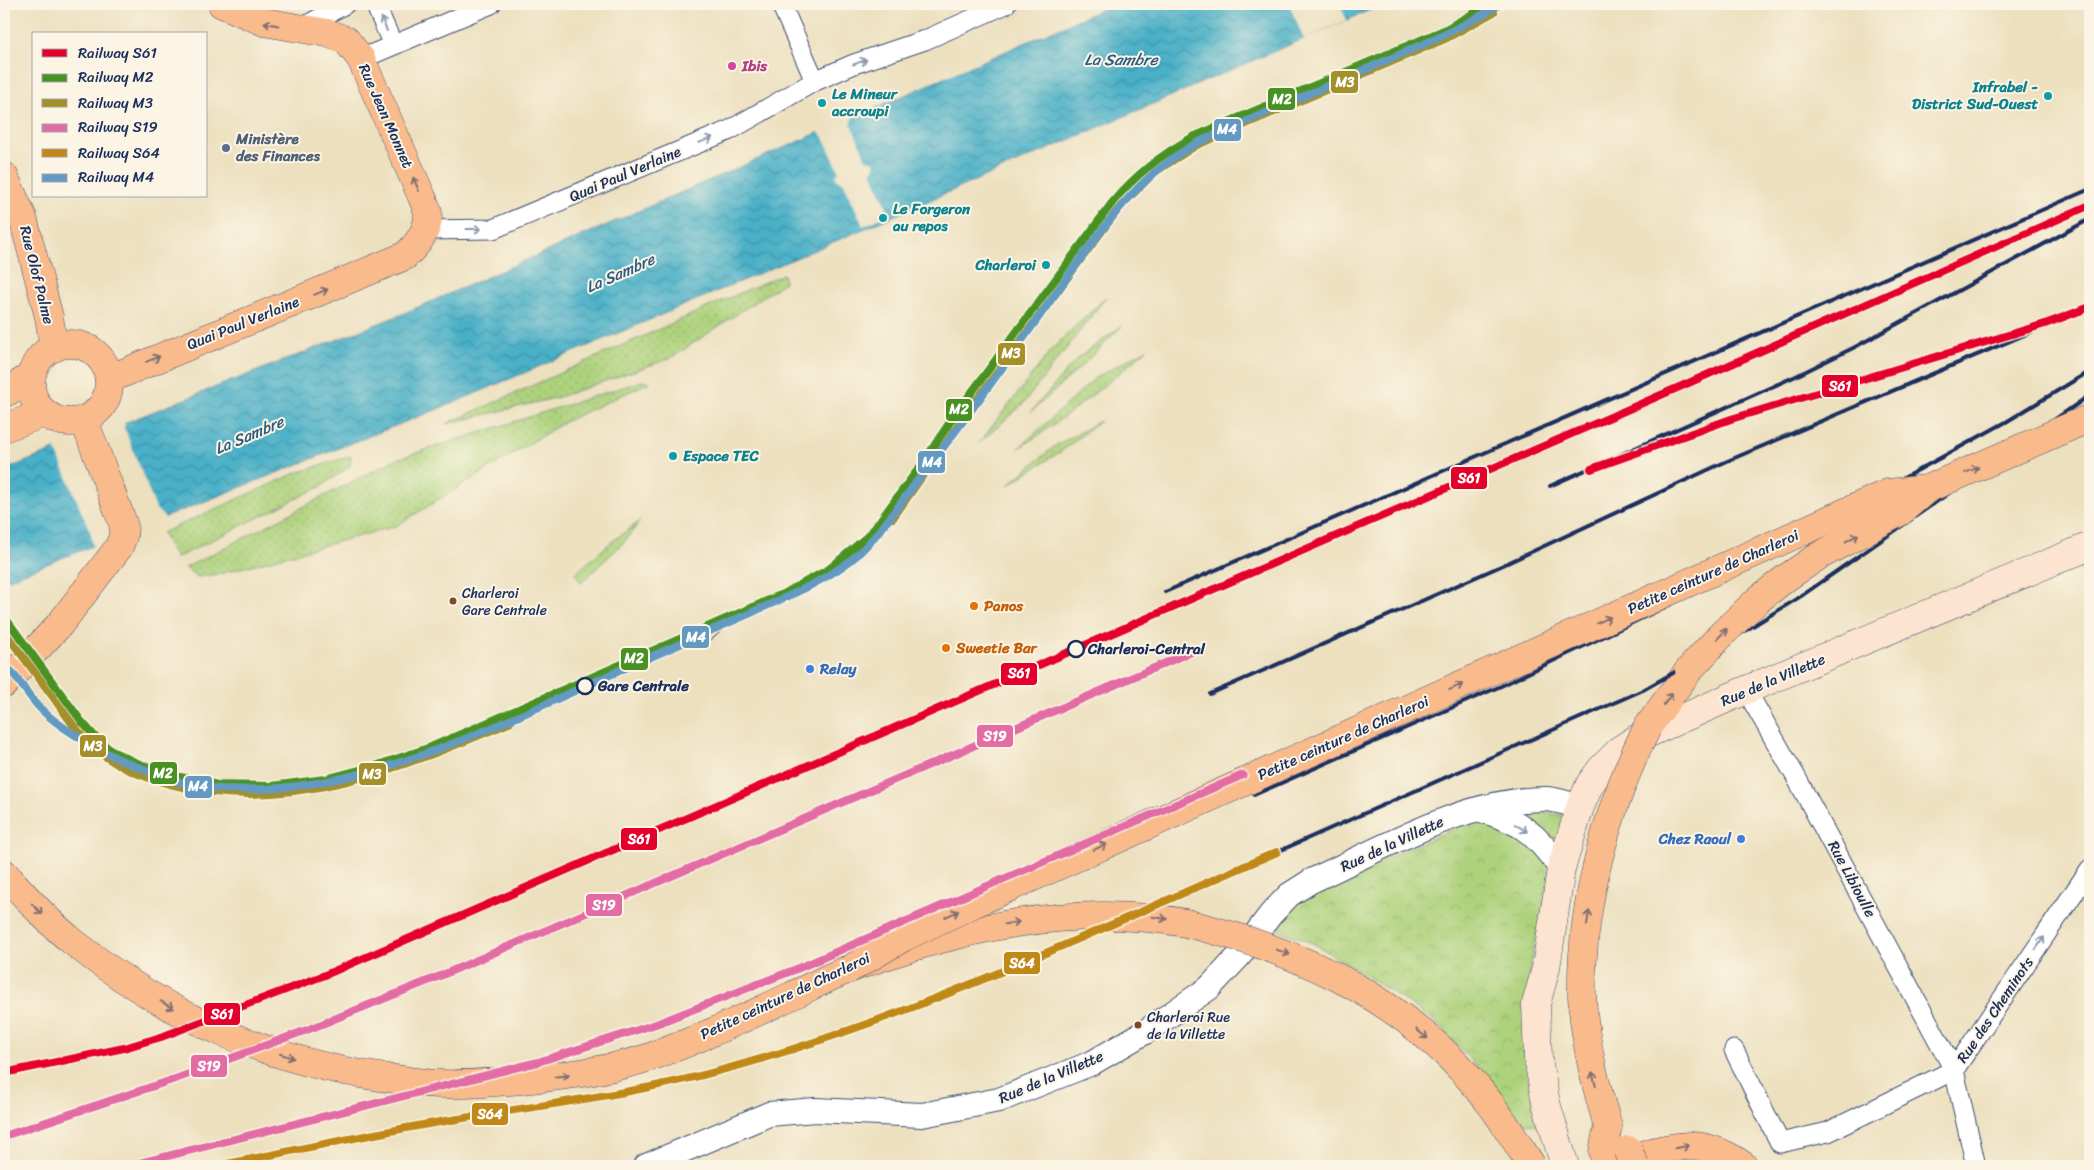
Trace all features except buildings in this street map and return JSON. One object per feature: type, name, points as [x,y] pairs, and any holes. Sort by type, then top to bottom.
[{"type":"main road","name":"Rue Jean Monnet","points":[[222,4],[264,22],[327,33],[346,40],[361,59],[428,212],[425,230]]},
{"type":"main road","name":"Rue Olof Palme","points":[[4,176],[23,218],[49,317],[54,348]]},
{"type":"main road","name":"Quai Paul Verlaine","points":[[109,379],[406,256],[417,244],[425,230]]},
{"type":"main road","points":[[72,345],[90,349],[106,367],[109,390],[102,406],[84,422],[56,420],[45,413],[32,395],[32,375],[36,363],[44,354],[54,348],[72,345]]},
{"type":"main road","points":[[4,393],[32,375]]},
{"type":"main road","points":[[4,428],[45,413]]},
{"type":"main road","name":"Petite ceinture de Charleroi","points":[[4,874],[70,940],[117,975],[190,1019],[265,1049],[319,1067],[379,1078],[441,1084],[514,1081],[586,1073],[648,1058],[751,1015],[848,970],[904,937],[974,903],[1888,493],[1927,489],[2090,418]]},
{"type":"main road","points":[[4,684],[60,624],[119,547],[124,536],[124,526],[84,422]]},
{"type":"main road","points":[[1635,1166],[1628,1150],[1608,1126],[1591,1067],[1582,995],[1587,919],[1616,796],[1647,728],[1689,670],[1722,634],[1759,599],[1817,557],[1900,512],[1927,489]]},
{"type":"main road","name":"Rue de la Villette","points":[[1580,806],[1590,784],[1621,749],[1638,738],[1746,690],[2090,546]]},
{"type":"main road","points":[[1565,1166],[1559,1152],[1546,1103],[1538,1059],[1536,1004],[1546,968],[1561,869],[1580,806]]},
{"type":"main road","points":[[848,970],[947,936],[1040,918],[1098,915],[1151,917],[1227,933],[1290,954],[1339,977],[1376,998],[1400,1016],[1431,1041],[1469,1079],[1491,1106],[1532,1166]]},
{"type":"main road","points":[[1546,968],[1554,1058],[1560,1094],[1578,1166]]},
{"type":"main road","points":[[1607,1166],[1604,1152],[1608,1126]]},
{"type":"main road","points":[[1620,1166],[1640,1155],[1691,1146],[1724,1155],[1744,1166]]},
{"type":"street","points":[[300,29],[345,4]]},
{"type":"street","points":[[375,4],[393,45]]},
{"type":"street","points":[[361,59],[491,4]]},
{"type":"street","points":[[781,4],[815,81]]},
{"type":"street","name":"Quai Paul Verlaine","points":[[425,230],[493,229],[730,130],[815,81],[854,64],[925,40],[1006,4]]},
{"type":"street","name":"Rue Libioulle","points":[[1746,690],[1796,776],[1954,1070]]},
{"type":"street","name":"Rue de la Villette","points":[[646,1166],[769,1114],[815,1110],[922,1114],[999,1100],[1092,1063],[1144,1032],[1209,988],[1239,956],[1271,914],[1289,895],[1311,881],[1389,844],[1477,808],[1522,800],[1549,799],[1580,806]]},
{"type":"street","points":[[1477,808],[1526,829],[1546,849],[1561,869]]},
{"type":"street","name":"Rue des Cheminots","points":[[1976,1166],[1954,1070],[2090,869]]},
{"type":"street","points":[[1734,1050],[1780,1143],[1828,1132],[1954,1070]]},
{"type":"green space","points":[[783,274],[785,282],[671,358],[559,397],[446,424]]},
{"type":"green space","points":[[1107,296],[1023,404],[979,443],[1054,347]]},
{"type":"green space","points":[[1123,325],[1085,363],[1031,412],[1077,359]]},
{"type":"green space","points":[[1147,349],[1052,426],[1018,449],[1095,378]]},
{"type":"green space","points":[[642,381],[650,382],[566,421],[396,526],[219,574],[198,577],[185,568],[394,460]]},
{"type":"green space","points":[[1100,421],[1063,450],[1008,485],[1055,446]]},
{"type":"green space","points":[[351,456],[350,466],[322,486],[176,558],[162,533],[296,473]]},
{"type":"green space","points":[[640,521],[625,541],[581,583],[576,573],[610,543]]},
{"type":"green space","points":[[1546,813],[1567,816],[1533,950],[1525,1017],[1540,1125],[1523,1123],[1498,1089],[1434,1021],[1378,983],[1313,943],[1274,929],[1312,890],[1467,823]]},
{"type":"water","name":"La Sambre","points":[[1114,4],[1384,4],[824,246],[453,403],[4,581],[4,470],[400,315]]},
{"type":"pier","points":[[1289,4],[1339,4],[1347,20],[1304,39]]},
{"type":"pier","points":[[853,115],[851,124],[866,159],[874,162],[874,169],[871,171],[890,214],[863,226],[844,183],[837,179],[836,176],[839,171],[823,136],[817,131]]},
{"type":"pier","points":[[126,419],[124,427],[156,509],[165,518],[170,519],[93,549],[91,534],[55,448]]},
{"type":"tram line","points":[[711,640],[747,609]]},
{"type":"railway","points":[[1165,592],[2090,189]]},
{"type":"railway","points":[[1550,486],[1796,376],[1855,347],[2090,219]]},
{"type":"railway","points":[[1210,694],[1501,566],[1725,462],[2083,310]]},
{"type":"railway","points":[[1254,795],[1501,686],[1686,597],[2006,422],[2090,371]]},
{"type":"railway","points":[[1277,852],[1643,690],[1719,647],[1801,596],[2090,395]]},
{"type":"railway","points":[[4,1076],[25,1068]]},
{"type":"rail line","name":"M2","points":[[4,616],[82,722],[99,741],[112,751],[166,774],[218,785],[271,786],[325,779],[378,765],[431,747],[785,593],[829,569],[870,534],[922,464],[952,419],[1112,203],[1140,174],[1170,151],[1193,137],[1444,30],[1490,4]]},
{"type":"rail line","name":"M4","points":[[11,671],[34,702],[47,715],[85,741],[113,756],[164,777],[191,785],[209,788],[264,789],[319,783],[373,771],[426,754],[530,711],[753,612],[833,573],[865,547],[959,427],[1109,220],[1140,186],[1158,170],[1177,155],[1199,142],[1440,37],[1500,4]]},
{"type":"rail line","name":"M3","points":[[893,518],[959,424],[1119,208],[1155,172],[1197,145],[1447,38],[1494,12]]},
{"type":"rail line","name":"S61","points":[[4,1073],[124,1048],[161,1037],[325,975],[1684,385],[2090,205]]},
{"type":"rail line","name":"S61","points":[[1591,469],[1731,419],[2045,324],[2090,307]]},
{"type":"rail line","name":"M3","points":[[4,631],[70,720],[95,748],[129,770],[148,778],[178,786],[221,793],[264,794],[306,790],[348,781],[389,769],[509,723]]},
{"type":"rail line","name":"S19","points":[[7,1135],[178,1078],[312,1028],[440,976],[1191,652]]},
{"type":"rail line","name":"S19","points":[[128,1166],[538,1062],[656,1024],[799,968],[1243,775]]},
{"type":"rail line","name":"S64","points":[[217,1166],[397,1130],[657,1086],[722,1070],[793,1049],[864,1025],[1003,971],[1277,852]]},
{"type":"place","name":"Ibis","points":[[732,66]]},
{"type":"place","name":"Infrabel - District Sud-Ouest","points":[[2048,96]]},
{"type":"place","name":"Le Mineur accroupi","points":[[822,103]]},
{"type":"place","name":"Ministère des Finances","points":[[226,148]]},
{"type":"place","name":"Le Forgeron au repos","points":[[883,218]]},
{"type":"place","name":"Charleroi","points":[[1046,265]]},
{"type":"place","name":"Espace TEC","points":[[673,456]]},
{"type":"place","name":"Charleroi Gare Centrale","points":[[453,601]]},
{"type":"place","name":"Panos","points":[[974,606]]},
{"type":"place","name":"Sweetie Bar","points":[[946,648]]},
{"type":"place","name":"Charleroi-Central","points":[[1076,649]]},
{"type":"place","name":"Relay","points":[[810,669]]},
{"type":"place","name":"Gare Centrale","points":[[585,686]]},
{"type":"place","name":"Chez Raoul","points":[[1741,839]]},
{"type":"place","name":"Charleroi Rue de la Villette","points":[[1138,1025]]}]
